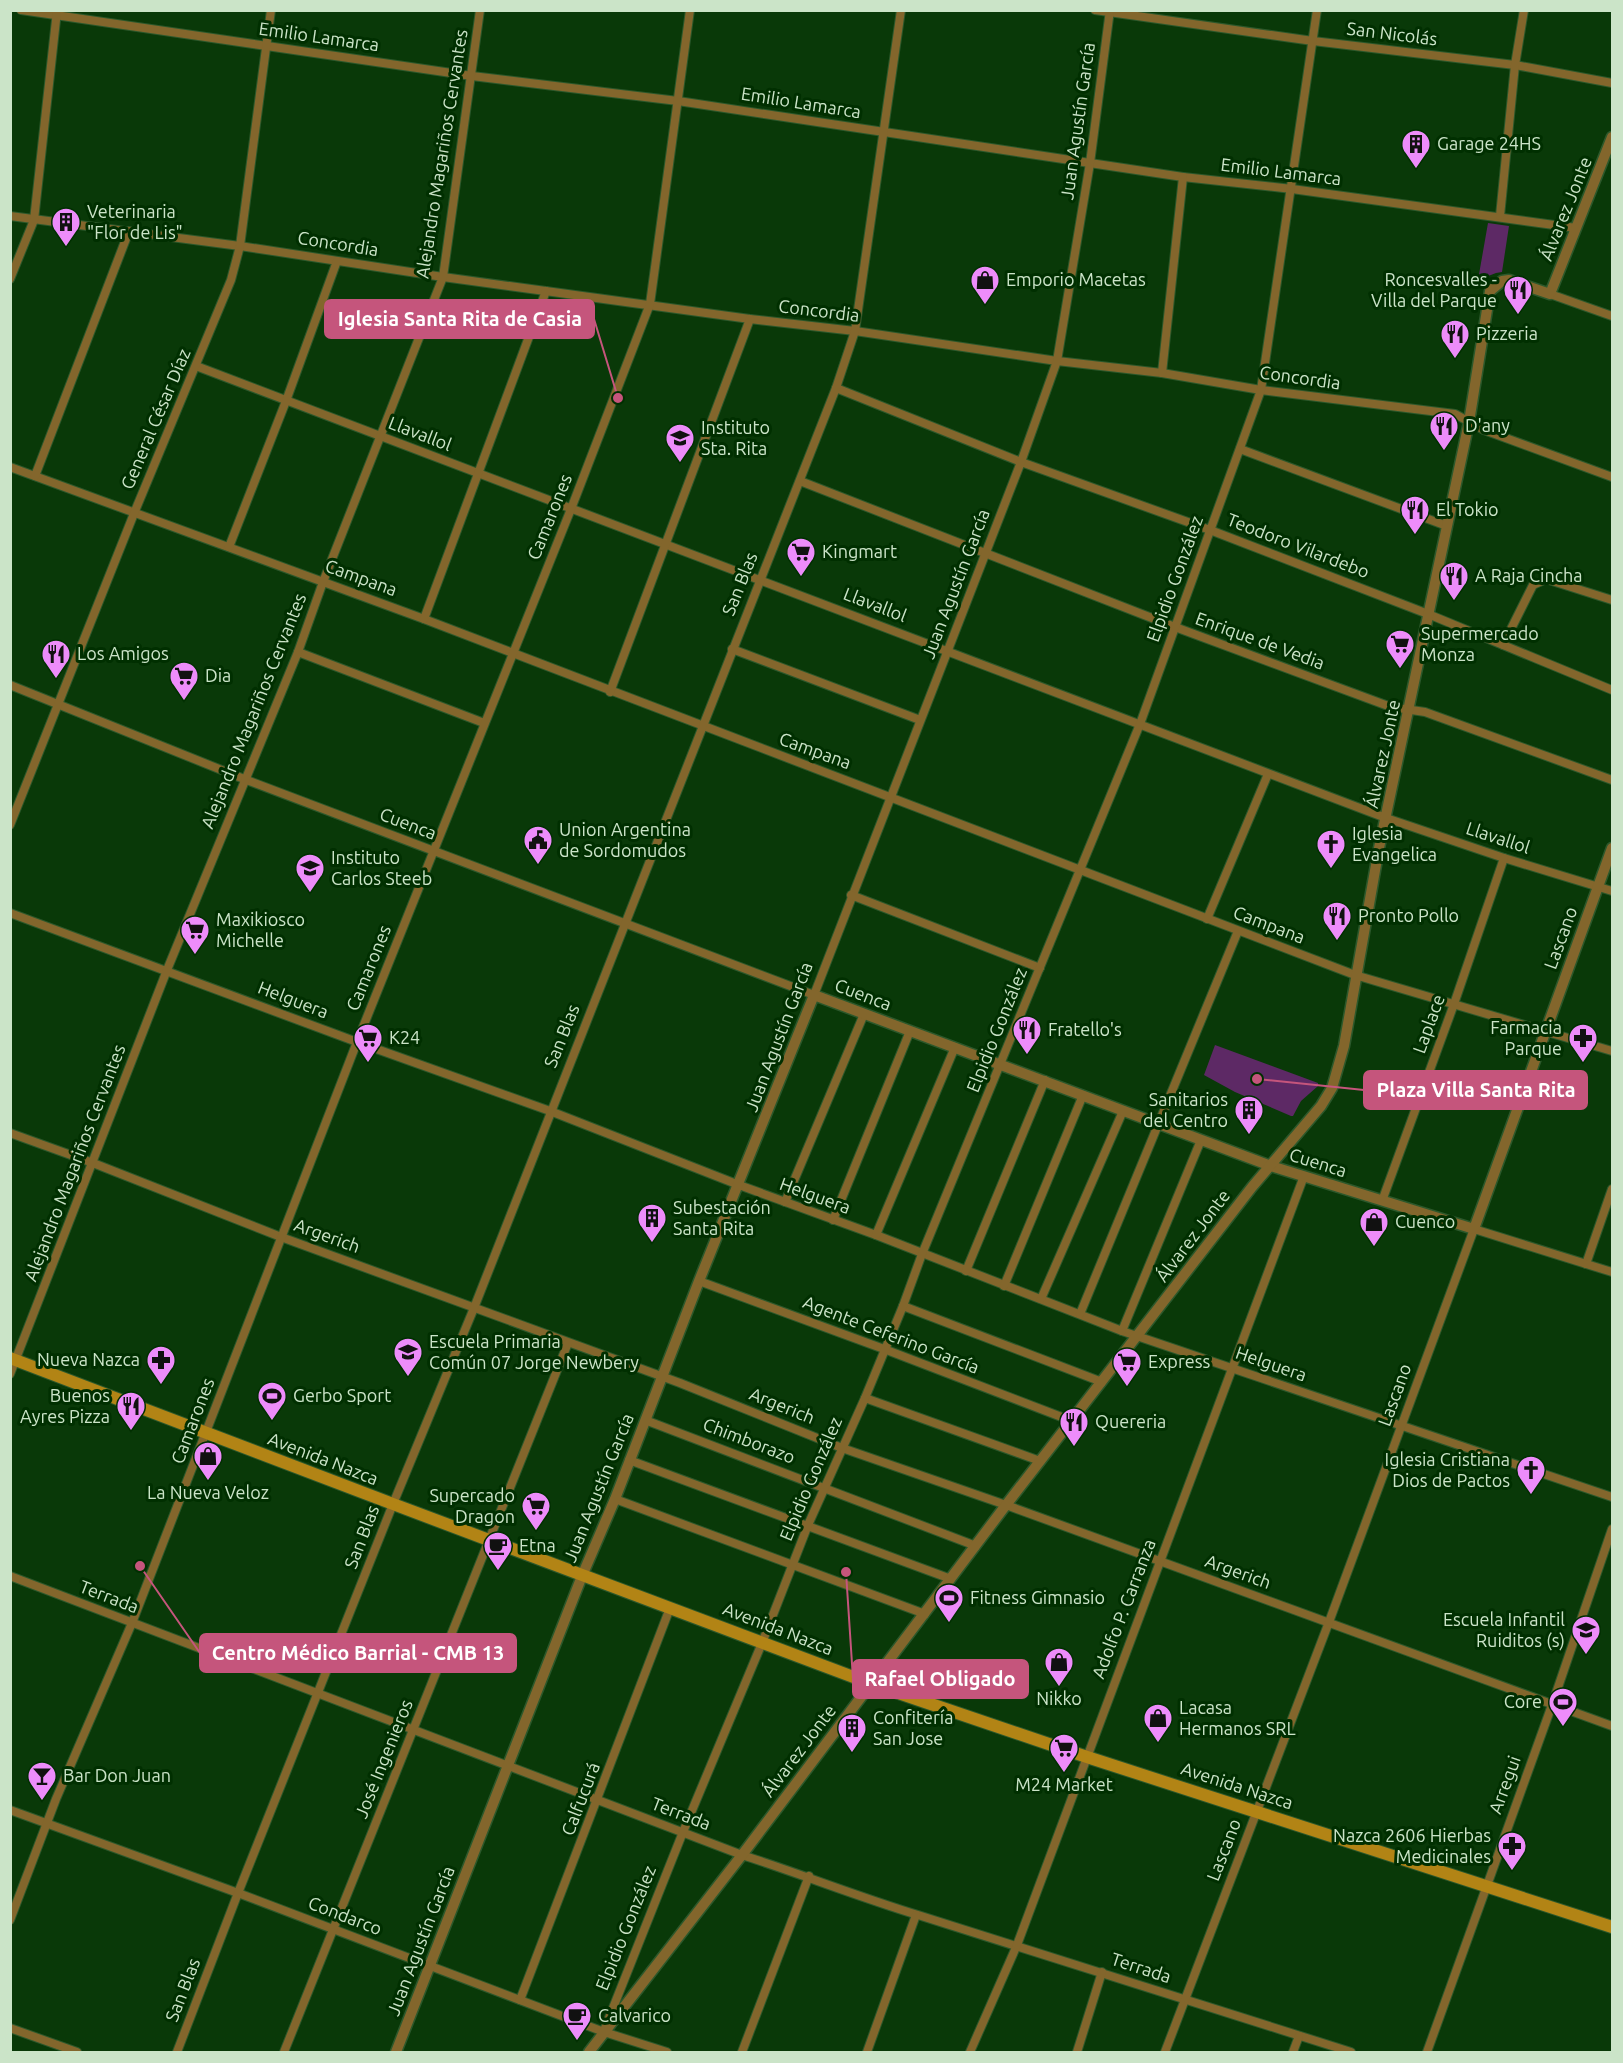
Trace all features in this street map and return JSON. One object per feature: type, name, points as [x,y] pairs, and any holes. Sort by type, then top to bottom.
[{"type":"main road","name":"Avenida Nazca","points":[[13,1359],[872,1684],[1087,1757],[1612,1927]]},
{"type":"street","name":"Emilio Lamarca","points":[[21,10],[57,13],[472,76],[678,101],[1183,177],[1292,189],[1576,228]]},
{"type":"street","name":"General César Díaz","points":[[10,825],[135,511],[235,269],[271,10]]},
{"type":"street","name":"Alejandro Magariños Cervantes","points":[[10,1374],[13,1359],[93,1163],[167,970],[298,652],[442,277],[480,10]]},
{"type":"street","name":"Camarones","points":[[10,1920],[46,1822],[132,1623],[357,1042],[435,852],[650,304],[690,10]]},
{"type":"street","name":"San Blas","points":[[177,2052],[393,1504],[474,1308],[836,388],[855,331],[901,10]]},
{"type":"street","name":"San Nicolás","points":[[1095,10],[1312,41],[1515,65],[1612,83]]},
{"type":"street","name":"Elpidio González","points":[[604,2032],[808,1525],[865,1398],[1140,724],[1261,390],[1317,10]]},
{"type":"street","points":[[1500,216],[1515,65],[1524,10]]},
{"type":"street","name":"Juan Agustín García","points":[[396,2052],[582,1576],[615,1499],[699,1281],[814,995],[1021,462],[1056,361],[1090,163],[1110,11]]},
{"type":"street","points":[[10,279],[34,220],[57,13]]},
{"type":"street","name":"Álvarez Jonte","points":[[589,2052],[742,1855],[1006,1504],[1252,1187],[1321,1106],[1332,1088],[1344,1046],[1355,975],[1386,818],[1468,423],[1490,291],[1502,281],[1509,280],[1550,294],[1612,136]]},
{"type":"street","points":[[1162,373],[1183,177]]},
{"type":"street","name":"Concordia","points":[[10,216],[240,246],[442,277],[750,319],[855,331],[1056,361],[1162,373],[1261,390],[1455,414],[1468,423],[1612,477]]},
{"type":"street","points":[[35,476],[129,231]]},
{"type":"street","points":[[229,547],[337,261]]},
{"type":"street","points":[[424,620],[546,291]]},
{"type":"street","points":[[1550,294],[1612,316]]},
{"type":"street","points":[[610,692],[750,319]]},
{"type":"street","name":"Llavallol","points":[[196,366],[1386,818],[1612,891]]},
{"type":"street","name":"Teodoro Vilardebo","points":[[836,388],[1021,462],[1210,530],[1428,614],[1612,690]]},
{"type":"street","points":[[1240,449],[1447,526]]},
{"type":"street","name":"Campana","points":[[10,467],[135,511],[424,620],[1355,975],[1612,1051]]},
{"type":"street","name":"Enrique de Vedia","points":[[800,481],[1174,627],[1391,706],[1425,712],[1612,780]]},
{"type":"street","points":[[1503,645],[1533,585],[1546,579],[1612,600]]},
{"type":"street","points":[[732,649],[920,720]]},
{"type":"street","points":[[298,652],[484,723]]},
{"type":"street","name":"Cuenca","points":[[10,685],[244,779],[435,852],[1271,1166],[1612,1272]]},
{"type":"street","points":[[1207,919],[1268,774]]},
{"type":"street","name":"Lascano","points":[[1165,2052],[1329,1622],[1612,848]]},
{"type":"street","name":"Laplace","points":[[1382,1201],[1454,1004],[1504,858]]},
{"type":"street","points":[[851,895],[1040,968]]},
{"type":"street","name":"Helguera","points":[[10,912],[357,1042],[550,1111],[1122,1331],[1612,1497]]},
{"type":"street","points":[[1080,1314],[1238,931]]},
{"type":"street","points":[[785,1202],[864,1014]]},
{"type":"street","points":[[833,1220],[910,1030]]},
{"type":"street","points":[[876,1236],[955,1047]]},
{"type":"street","points":[[966,1271],[1045,1080]]},
{"type":"street","points":[[1004,1286],[1083,1095]]},
{"type":"street","points":[[1041,1299],[1123,1111]]},
{"type":"street","name":"Argerich","points":[[10,1133],[281,1237],[662,1377],[842,1448],[1006,1504],[1612,1726]]},
{"type":"street","points":[[1122,1331],[1201,1140]]},
{"type":"street","name":"Adolfo P. Carranza","points":[[970,2052],[1017,1945],[1304,1176]]},
{"type":"street","points":[[1586,1264],[1612,1190]]},
{"type":"street","name":"Agente Ceferino García","points":[[699,1281],[1072,1421]]},
{"type":"street","points":[[903,1306],[1102,1382]]},
{"type":"street","name":"José Ingenieros","points":[[284,2052],[568,1343]]},
{"type":"street","points":[[865,1398],[1040,1461]]},
{"type":"street","name":"Chimborazo","points":[[645,1420],[976,1546]]},
{"type":"street","points":[[629,1460],[951,1580]]},
{"type":"street","points":[[615,1499],[925,1614]]},
{"type":"street","name":"Arregui","points":[[1427,2052],[1552,1705],[1612,1529]]},
{"type":"street","name":"Terrada","points":[[10,1576],[742,1855],[809,1876],[916,1915],[1351,2052]]},
{"type":"street","name":"Calfucurá","points":[[520,2000],[670,1608]]},
{"type":"street","name":"Condarco","points":[[10,1810],[238,1893],[604,2032],[668,2052]]},
{"type":"street","points":[[742,2052],[809,1876]]},
{"type":"street","points":[[867,2052],[916,1915]]},
{"type":"street","points":[[1077,2052],[1102,1972]]},
{"type":"street","points":[[10,2028],[77,2052]]},
{"type":"street","points":[[1293,2052],[1299,2036]]},
{"type":"shaded area","points":[[1488,223],[1509,226],[1502,272],[1478,280]]},
{"type":"shaded area","points":[[1215,1045],[1318,1083],[1318,1086],[1301,1101],[1291,1116],[1235,1092],[1204,1075]]},
{"type":"place","name":"Garage 24HS","points":[[1416,170]]},
{"type":"place","name":"Veterinaria \"Flor de Lis\"","points":[[66,248]]},
{"type":"place","name":"Emporio Macetas","points":[[985,306]]},
{"type":"place","name":"Roncesvalles - Villa del Parque","points":[[1518,316]]},
{"type":"place","name":"Pizzeria","points":[[1455,360]]},
{"type":"place","name":"Iglesia Santa Rita de Casia","points":[[618,398]]},
{"type":"place","name":"D'any","points":[[1444,452]]},
{"type":"place","name":"Instituto Sta. Rita","points":[[680,464]]},
{"type":"place","name":"El Tokio","points":[[1415,536]]},
{"type":"place","name":"Kingmart","points":[[801,578]]},
{"type":"place","name":"A Raja Cincha","points":[[1454,602]]},
{"type":"place","name":"Supermercado Monza","points":[[1400,670]]},
{"type":"place","name":"Los Amigos","points":[[56,680]]},
{"type":"place","name":"Dia","points":[[184,702]]},
{"type":"place","name":"Union Argentina de Sordomudos","points":[[538,866]]},
{"type":"place","name":"Iglesia Evangelica","points":[[1331,870]]},
{"type":"place","name":"Instituto Carlos Steeb","points":[[310,894]]},
{"type":"place","name":"Pronto Pollo","points":[[1337,942]]},
{"type":"place","name":"Maxikiosco Michelle","points":[[195,956]]},
{"type":"place","name":"Fratello's","points":[[1027,1056]]},
{"type":"place","name":"K24","points":[[368,1064]]},
{"type":"place","name":"Farmacia Parque","points":[[1583,1064]]},
{"type":"place","name":"Plaza Villa Santa Rita","points":[[1257,1079]]},
{"type":"place","name":"Sanitarios del Centro","points":[[1249,1136]]},
{"type":"place","name":"Subestación Santa Rita","points":[[652,1244]]},
{"type":"place","name":"Cuenco","points":[[1374,1248]]},
{"type":"place","name":"Escuela Primaria Común 07 Jorge Newbery","points":[[408,1378]]},
{"type":"place","name":"Nueva Nazca","points":[[161,1386]]},
{"type":"place","name":"Express","points":[[1127,1388]]},
{"type":"place","name":"Gerbo Sport","points":[[272,1422]]},
{"type":"place","name":"Buenos Ayres Pizza","points":[[131,1432]]},
{"type":"place","name":"Quereria","points":[[1074,1448]]},
{"type":"place","name":"La Nueva Veloz","points":[[208,1482]]},
{"type":"place","name":"Iglesia Cristiana Dios de Pactos","points":[[1531,1496]]},
{"type":"place","name":"Supercado Dragon","points":[[536,1532]]},
{"type":"place","name":"Centro Médico Barrial - CMB 13","points":[[140,1566]]},
{"type":"place","name":"Etna","points":[[498,1572]]},
{"type":"place","name":"Rafael Obligado","points":[[846,1572]]},
{"type":"place","name":"Fitness Gimnasio","points":[[949,1624]]},
{"type":"place","name":"Escuela Infantil Ruiditos (s)","points":[[1586,1656]]},
{"type":"place","name":"Nikko","points":[[1059,1688]]},
{"type":"place","name":"Core","points":[[1563,1728]]},
{"type":"place","name":"Lacasa Hermanos SRL","points":[[1158,1744]]},
{"type":"place","name":"Confitería San Jose","points":[[852,1754]]},
{"type":"place","name":"M24 Market","points":[[1064,1774]]},
{"type":"place","name":"Bar Don Juan","points":[[42,1802]]},
{"type":"place","name":"Nazca 2606 Hierbas Medicinales","points":[[1512,1872]]},
{"type":"place","name":"Calvarico","points":[[577,2042]]}]
